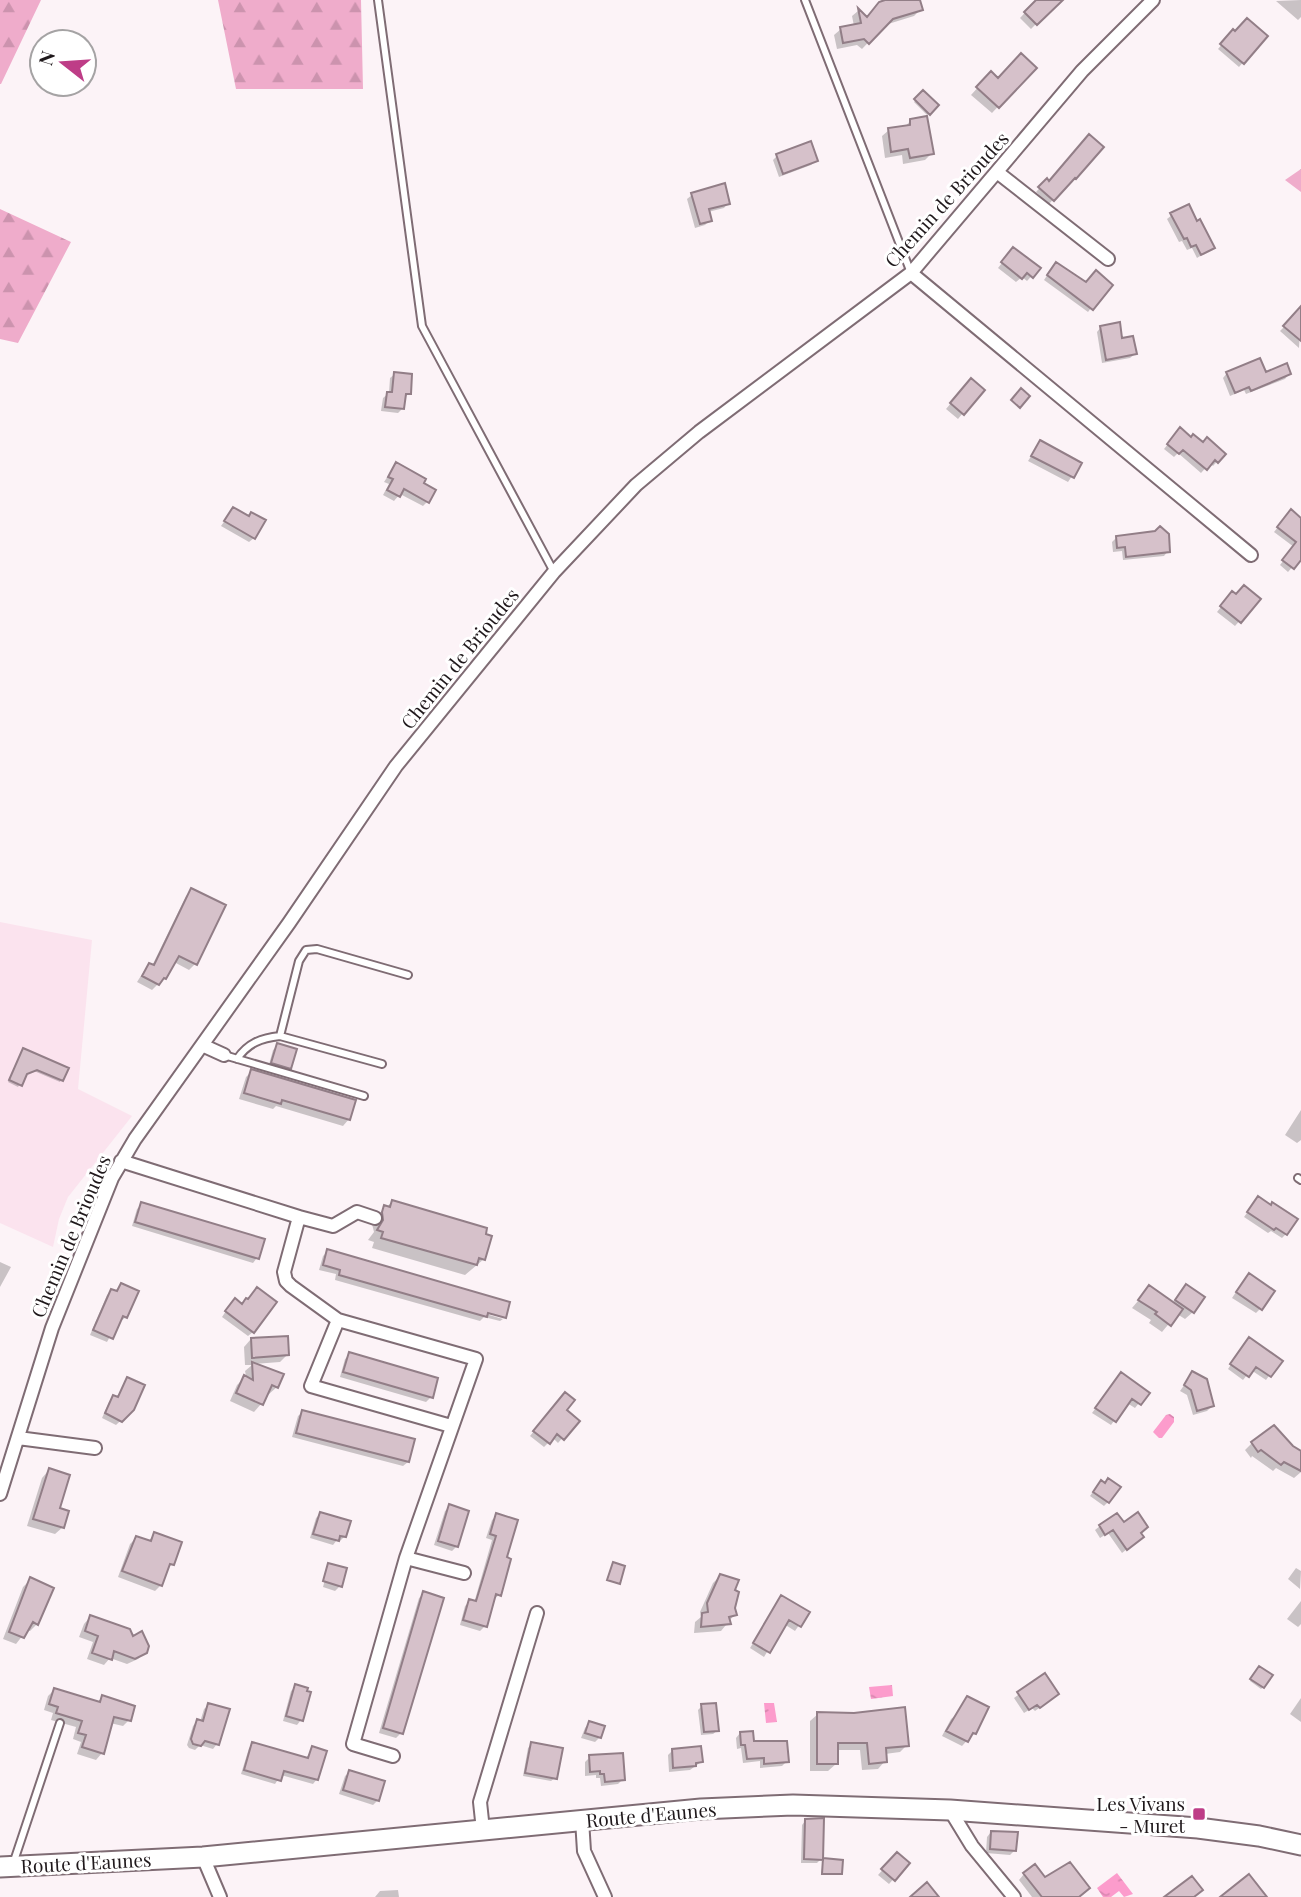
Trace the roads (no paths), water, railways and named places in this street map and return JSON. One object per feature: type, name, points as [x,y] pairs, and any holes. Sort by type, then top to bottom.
[{"type":"main road","name":"Route d'Eaunes","points":[[6,1866],[204,1857],[701,1809],[793,1805],[950,1810],[1198,1828],[1301,1845]]},
{"type":"street","name":"Chemin de Brioudes","points":[[0,1494],[52,1328],[121,1161],[396,766],[554,572],[636,485],[699,432],[911,272],[1082,71],[1153,0]]},
{"type":"street","points":[[998,172],[1108,259]]},
{"type":"street","points":[[911,272],[1251,555]]},
{"type":"street","points":[[202,1045],[224,1055]]},
{"type":"street","points":[[121,1161],[333,1226],[357,1212],[375,1218]]},
{"type":"street","points":[[299,1217],[284,1272],[286,1280],[338,1320],[475,1359],[406,1558],[353,1744],[393,1756]]},
{"type":"street","points":[[338,1320],[312,1386],[451,1426]]},
{"type":"street","points":[[18,1438],[95,1448]]},
{"type":"street","points":[[406,1558],[464,1573]]},
{"type":"street","points":[[482,1830],[480,1802],[537,1613]]},
{"type":"street","points":[[950,1810],[972,1846],[1014,1897]]},
{"type":"street","points":[[582,1820],[584,1851],[605,1897]]},
{"type":"street","points":[[204,1857],[220,1897]]},
{"type":"lane","points":[[378,0],[422,326],[554,572]]},
{"type":"lane","points":[[805,0],[911,272]]},
{"type":"lane","points":[[280,1036],[299,961],[306,950],[317,949],[408,975]]},
{"type":"lane","points":[[237,1059],[245,1048],[263,1038],[280,1036],[382,1064]]},
{"type":"lane","points":[[224,1055],[364,1096]]},
{"type":"lane","points":[[6,1866],[60,1723]]},
{"type":"water","points":[[1166,1415],[1174,1417],[1174,1422],[1162,1438],[1159,1438],[1153,1432]]},
{"type":"water","points":[[892,1685],[893,1696],[871,1699],[869,1687]]},
{"type":"water","points":[[764,1703],[774,1703],[777,1722],[766,1723]]},
{"type":"water","points":[[1117,1873],[1133,1894],[1124,1897],[1119,1891],[1111,1897],[1103,1897],[1097,1888]]},
{"type":"place","name":"Les Vivans - Muret","points":[[1199,1814]]}]
